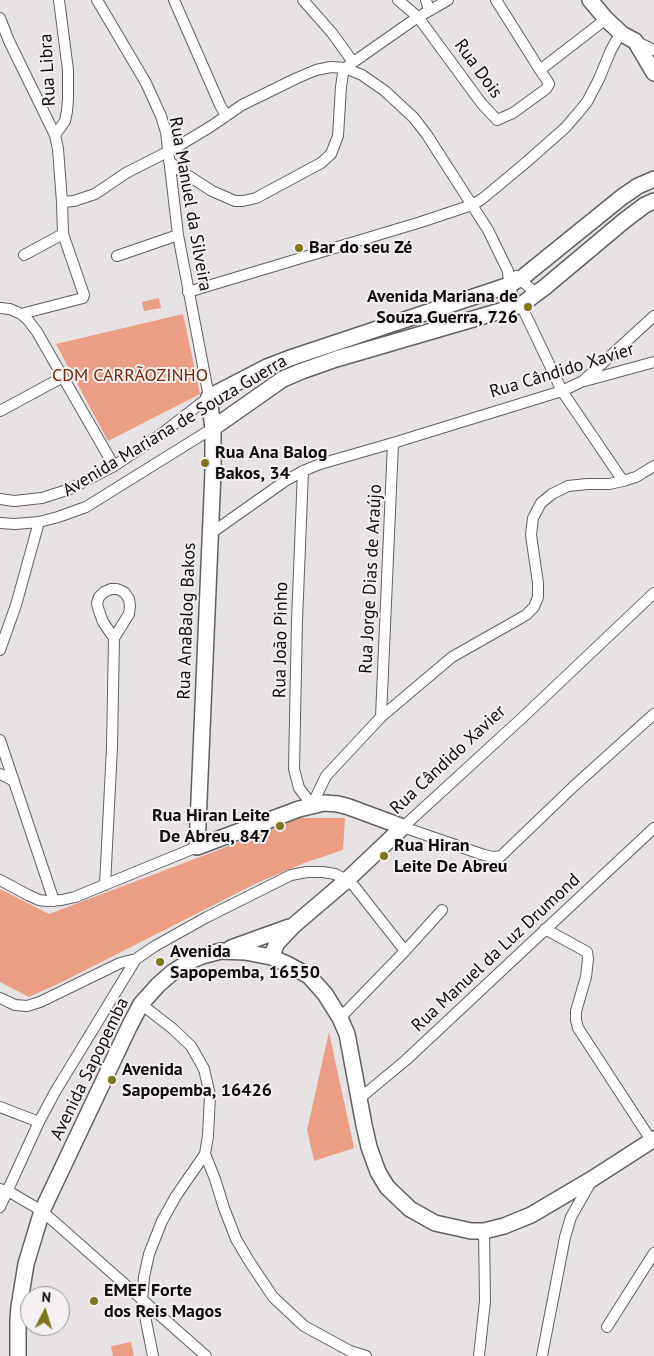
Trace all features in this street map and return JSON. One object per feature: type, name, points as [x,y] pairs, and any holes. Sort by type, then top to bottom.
[{"type":"main road","points":[[590,0],[606,19],[628,37],[654,73]]},
{"type":"main road","name":"Avenida Mariana de Souza Guerra","points":[[209,397],[267,367],[513,278],[622,197],[638,186],[654,179]]},
{"type":"main road","name":"Avenida Mariana de Souza Guerra","points":[[213,428],[283,379],[302,370],[519,306],[537,294],[624,220],[644,205],[654,201]]},
{"type":"main road","name":"Rua AnaBalog Bakos","points":[[197,847],[213,472],[213,428],[209,397]]},
{"type":"main road","points":[[197,847],[286,813],[324,803],[344,806],[403,828]]},
{"type":"main road","name":"Rua Cândido Xavier","points":[[271,957],[277,943],[293,926],[347,880],[403,828]]},
{"type":"main road","points":[[221,951],[293,926]]},
{"type":"main road","name":"Avenida Sapopemba","points":[[18,1356],[19,1307],[26,1264],[42,1211],[141,1004],[173,972],[202,956],[221,951],[245,952],[271,957],[309,976],[325,994],[348,1034],[369,1147],[378,1172],[387,1187],[410,1209],[435,1223],[471,1231],[484,1231],[504,1226],[531,1215],[592,1179],[653,1139]]},
{"type":"street","name":"Rua Libra","points":[[55,135],[65,121],[68,99],[68,70],[59,0]]},
{"type":"street","name":"Rua Manuel da Silveira","points":[[97,0],[146,83],[166,132],[178,235],[209,397]]},
{"type":"street","points":[[174,0],[226,116]]},
{"type":"street","points":[[303,0],[332,33],[349,65],[385,91],[414,118],[426,135],[488,230],[513,278],[519,306],[562,391],[623,481]]},
{"type":"street","name":"Rua Dois","points":[[398,0],[418,17],[482,104],[497,120],[513,113],[548,87],[548,82],[540,70]]},
{"type":"street","points":[[168,156],[178,169],[212,191],[235,201],[256,198],[321,163],[331,154],[338,136],[343,73],[349,65],[418,17],[428,5],[448,0]]},
{"type":"street","points":[[496,0],[540,70],[606,19]]},
{"type":"street","points":[[0,18],[9,41],[55,135],[58,148],[62,202],[62,234],[84,295],[83,298],[21,314]]},
{"type":"street","points":[[188,292],[421,222],[482,200],[565,128],[578,114],[587,102],[599,79],[610,50],[628,37],[654,50]]},
{"type":"street","points":[[62,202],[74,201],[95,194],[126,173],[168,156],[250,100],[296,78],[331,66],[349,65]]},
{"type":"street","points":[[24,255],[62,234]]},
{"type":"street","points":[[117,256],[178,235]]},
{"type":"street","points":[[513,278],[537,294]]},
{"type":"street","points":[[0,308],[10,309],[21,314],[37,332],[114,466]]},
{"type":"street","points":[[581,382],[654,316]]},
{"type":"street","name":"Rua Cândido Xavier","points":[[210,534],[285,481],[302,471],[320,464],[562,391],[581,382],[654,362]]},
{"type":"street","points":[[0,412],[63,377]]},
{"type":"street","name":"Avenida Mariana de Souza Guerra","points":[[0,499],[42,498],[70,490],[114,466],[160,435],[209,397]]},
{"type":"street","name":"Avenida Mariana de Souza Guerra","points":[[0,522],[15,524],[39,522],[86,507],[213,428]]},
{"type":"street","name":"Rua Jorge Dias de Araújo","points":[[381,717],[393,443]]},
{"type":"street","points":[[312,805],[326,776],[381,717],[452,657],[505,628],[534,607],[538,596],[538,583],[531,535],[533,518],[541,503],[552,494],[568,486],[609,484],[623,481],[636,477],[654,466]]},
{"type":"street","name":"Rua João Pinho","points":[[302,471],[294,769],[299,788],[312,805]]},
{"type":"street","points":[[0,650],[16,605],[39,522]]},
{"type":"street","points":[[105,885],[112,737],[114,638],[100,615],[97,603],[99,597],[111,589],[124,592],[129,599],[130,606],[129,614],[114,638]]},
{"type":"street","name":"Rua Cândido Xavier","points":[[403,828],[654,593]]},
{"type":"street","points":[[403,828],[484,855],[501,856],[574,786],[654,714]]},
{"type":"street","points":[[0,740],[54,901]]},
{"type":"street","points":[[0,774],[14,781]]},
{"type":"street","name":"Rua Manuel da Luz Drumond","points":[[359,1099],[406,1060],[654,828]]},
{"type":"street","points":[[0,880],[39,900],[54,901],[75,897],[197,847]]},
{"type":"street","name":"Avenida Sapopemba","points":[[0,1207],[4,1190],[68,1070],[136,959],[155,946],[291,874],[323,872],[335,874],[354,886],[405,951]]},
{"type":"street","points":[[340,1018],[442,910]]},
{"type":"street","points":[[545,929],[586,952],[588,959],[586,977],[576,1011],[578,1028],[653,1139]]},
{"type":"street","points":[[0,998],[15,1005],[27,1006],[40,1002],[120,962],[136,959]]},
{"type":"street","points":[[141,1004],[191,1046],[204,1069],[210,1095],[205,1154],[176,1196],[162,1221],[149,1254],[144,1277],[142,1301],[153,1356]]},
{"type":"street","points":[[0,1106],[39,1122]]},
{"type":"street","points":[[205,1154],[236,1239],[273,1297],[304,1326],[350,1351],[366,1356]]},
{"type":"street","points":[[542,1356],[565,1237],[572,1216],[592,1179]]},
{"type":"street","points":[[4,1190],[42,1211],[206,1356]]},
{"type":"street","points":[[479,1356],[484,1301],[484,1231]]},
{"type":"street","points":[[607,1327],[654,1253]]},
{"type":"green space","points":[[159,298],[161,308],[144,311],[142,302]]},
{"type":"green space","name":"CDM CARRÃOZINHO","points":[[183,314],[200,394],[108,441],[56,344]]},
{"type":"green space","points":[[298,818],[345,818],[343,850],[304,863],[257,883],[29,997],[0,982],[0,889],[49,914]]},
{"type":"green space","points":[[329,1032],[354,1148],[314,1161],[307,1130]]},
{"type":"green space","points":[[131,1342],[134,1356],[113,1356],[111,1346]]},
{"type":"place","name":"Bar do seu Zé","points":[[299,248]]},
{"type":"place","name":"Avenida Mariana de Souza Guerra, 726","points":[[528,307]]},
{"type":"place","name":"Rua Ana Balog Bakos, 34","points":[[205,463]]},
{"type":"place","name":"Rua Hiran Leite De Abreu, 847","points":[[280,826]]},
{"type":"place","name":"Rua Hiran Leite De Abreu","points":[[384,856]]},
{"type":"place","name":"Avenida Sapopemba, 16550","points":[[160,962]]},
{"type":"place","name":"Avenida Sapopemba, 16426","points":[[112,1080]]},
{"type":"place","name":"EMEF Forte dos Reis Magos","points":[[94,1301]]}]
